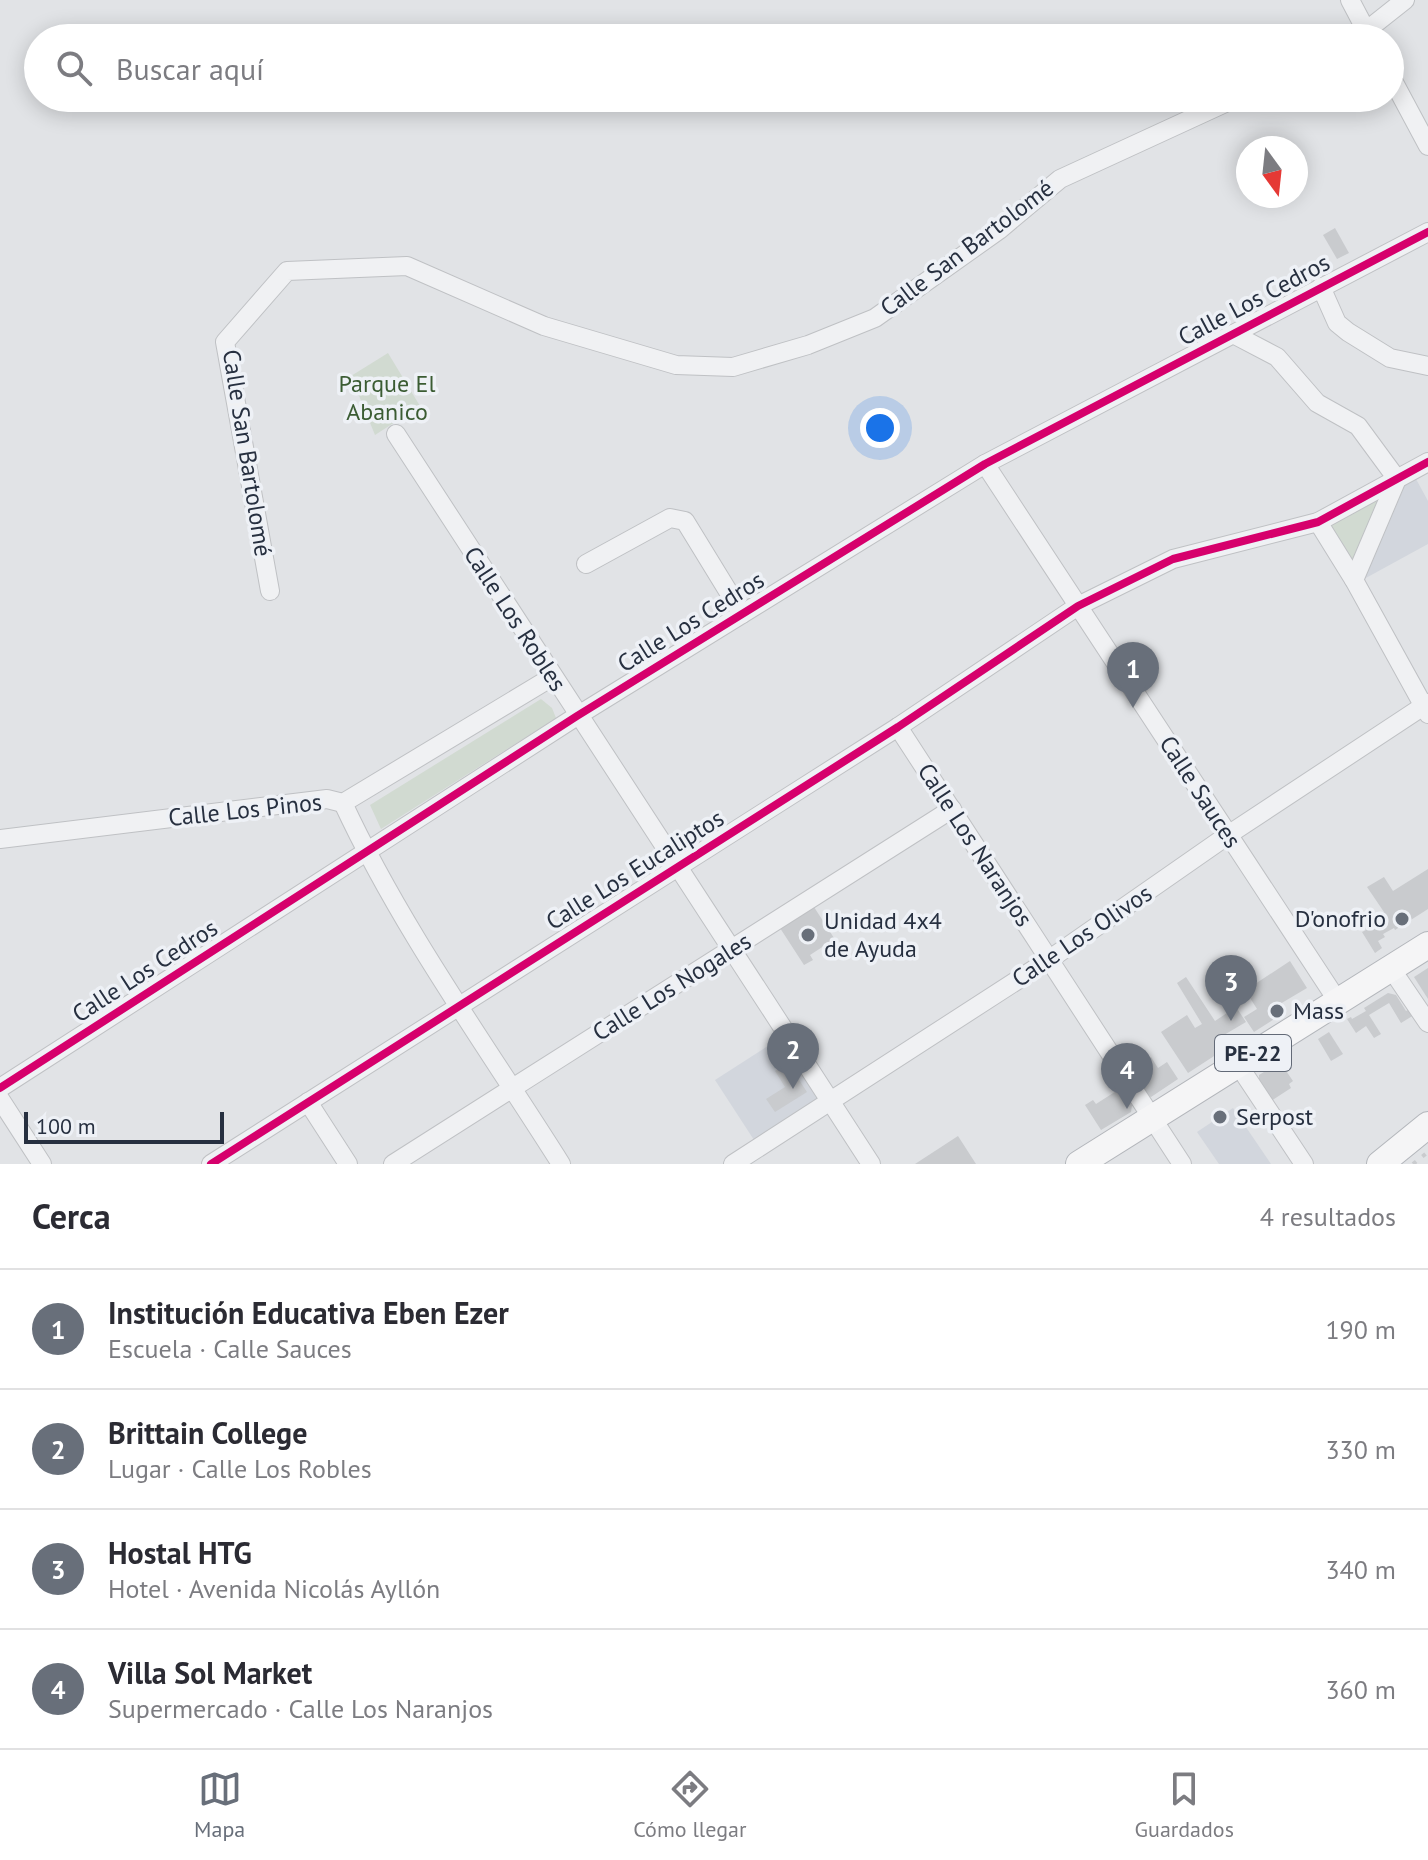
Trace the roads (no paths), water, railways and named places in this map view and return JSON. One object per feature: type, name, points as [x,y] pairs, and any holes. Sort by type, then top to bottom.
[{"type":"highway","name":"PE-22","points":[[1079,1164],[1428,945]]},
{"type":"highway","points":[[1380,1164],[1428,1125]]},
{"type":"street","points":[[1350,0],[1360,24]]},
{"type":"street","points":[[1378,24],[1405,0]]},
{"type":"street","points":[[1404,101],[1428,146]]},
{"type":"street","name":"Calle San Bartolomé","points":[[270,591],[225,342],[287,271],[407,266],[544,326],[676,365],[733,367],[808,345],[875,318],[999,230],[1060,179],[1206,112]]},
{"type":"street","name":"Calle Los Cedros","points":[[0,1088],[577,716],[985,464],[1428,232]]},
{"type":"street","points":[[1321,287],[1337,323],[1348,332],[1390,358],[1428,366]]},
{"type":"street","points":[[1233,334],[1277,357],[1317,403],[1358,426],[1397,479],[1354,580]]},
{"type":"street","name":"Calle Los Robles","points":[[396,434],[871,1164]]},
{"type":"street","name":"Calle Los Eucaliptos","points":[[211,1164],[898,727],[1078,606],[1173,559],[1318,522],[1428,462]]},
{"type":"street","name":"Calle Sauces","points":[[985,464],[1337,1000]]},
{"type":"street","points":[[586,564],[670,518],[685,521],[742,614]]},
{"type":"street","points":[[1318,522],[1426,708]]},
{"type":"street","name":"Calle Los Pinos","points":[[0,839],[327,799],[343,803],[552,677]]},
{"type":"street","name":"Calle Los Olivos","points":[[733,1164],[1050,959],[1228,835],[1426,708]]},
{"type":"street","name":"Calle Los Naranjos","points":[[898,727],[1182,1164]]},
{"type":"street","points":[[343,803],[365,852],[561,1164]]},
{"type":"street","name":"Calle Los Nogales","points":[[393,1164],[952,809]]},
{"type":"street","points":[[1390,967],[1428,1023]]},
{"type":"street","points":[[1237,1063],[1304,1164]]},
{"type":"street","points":[[0,1099],[42,1164]]},
{"type":"street","points":[[308,1102],[348,1164]]},
{"type":"railway","points":[[1413,1164],[1428,1152]]},
{"type":"place","name":"Institución Educativa Eben Ezer","points":[[1133,708]]},
{"type":"place","name":"D'onofrio","points":[[1402,919]]},
{"type":"place","name":"Unidad 4x4 de Ayuda","points":[[808,935]]},
{"type":"place","name":"Mass","points":[[1277,1011]]},
{"type":"place","name":"Hostal HTG","points":[[1231,1021]]},
{"type":"place","name":"Brittain College","points":[[793,1089]]},
{"type":"place","name":"Villa Sol Market","points":[[1127,1109]]},
{"type":"place","name":"Serpost","points":[[1220,1117]]},
{"type":"park label","name":"Parque El Abanico","points":[[387,398]]}]
